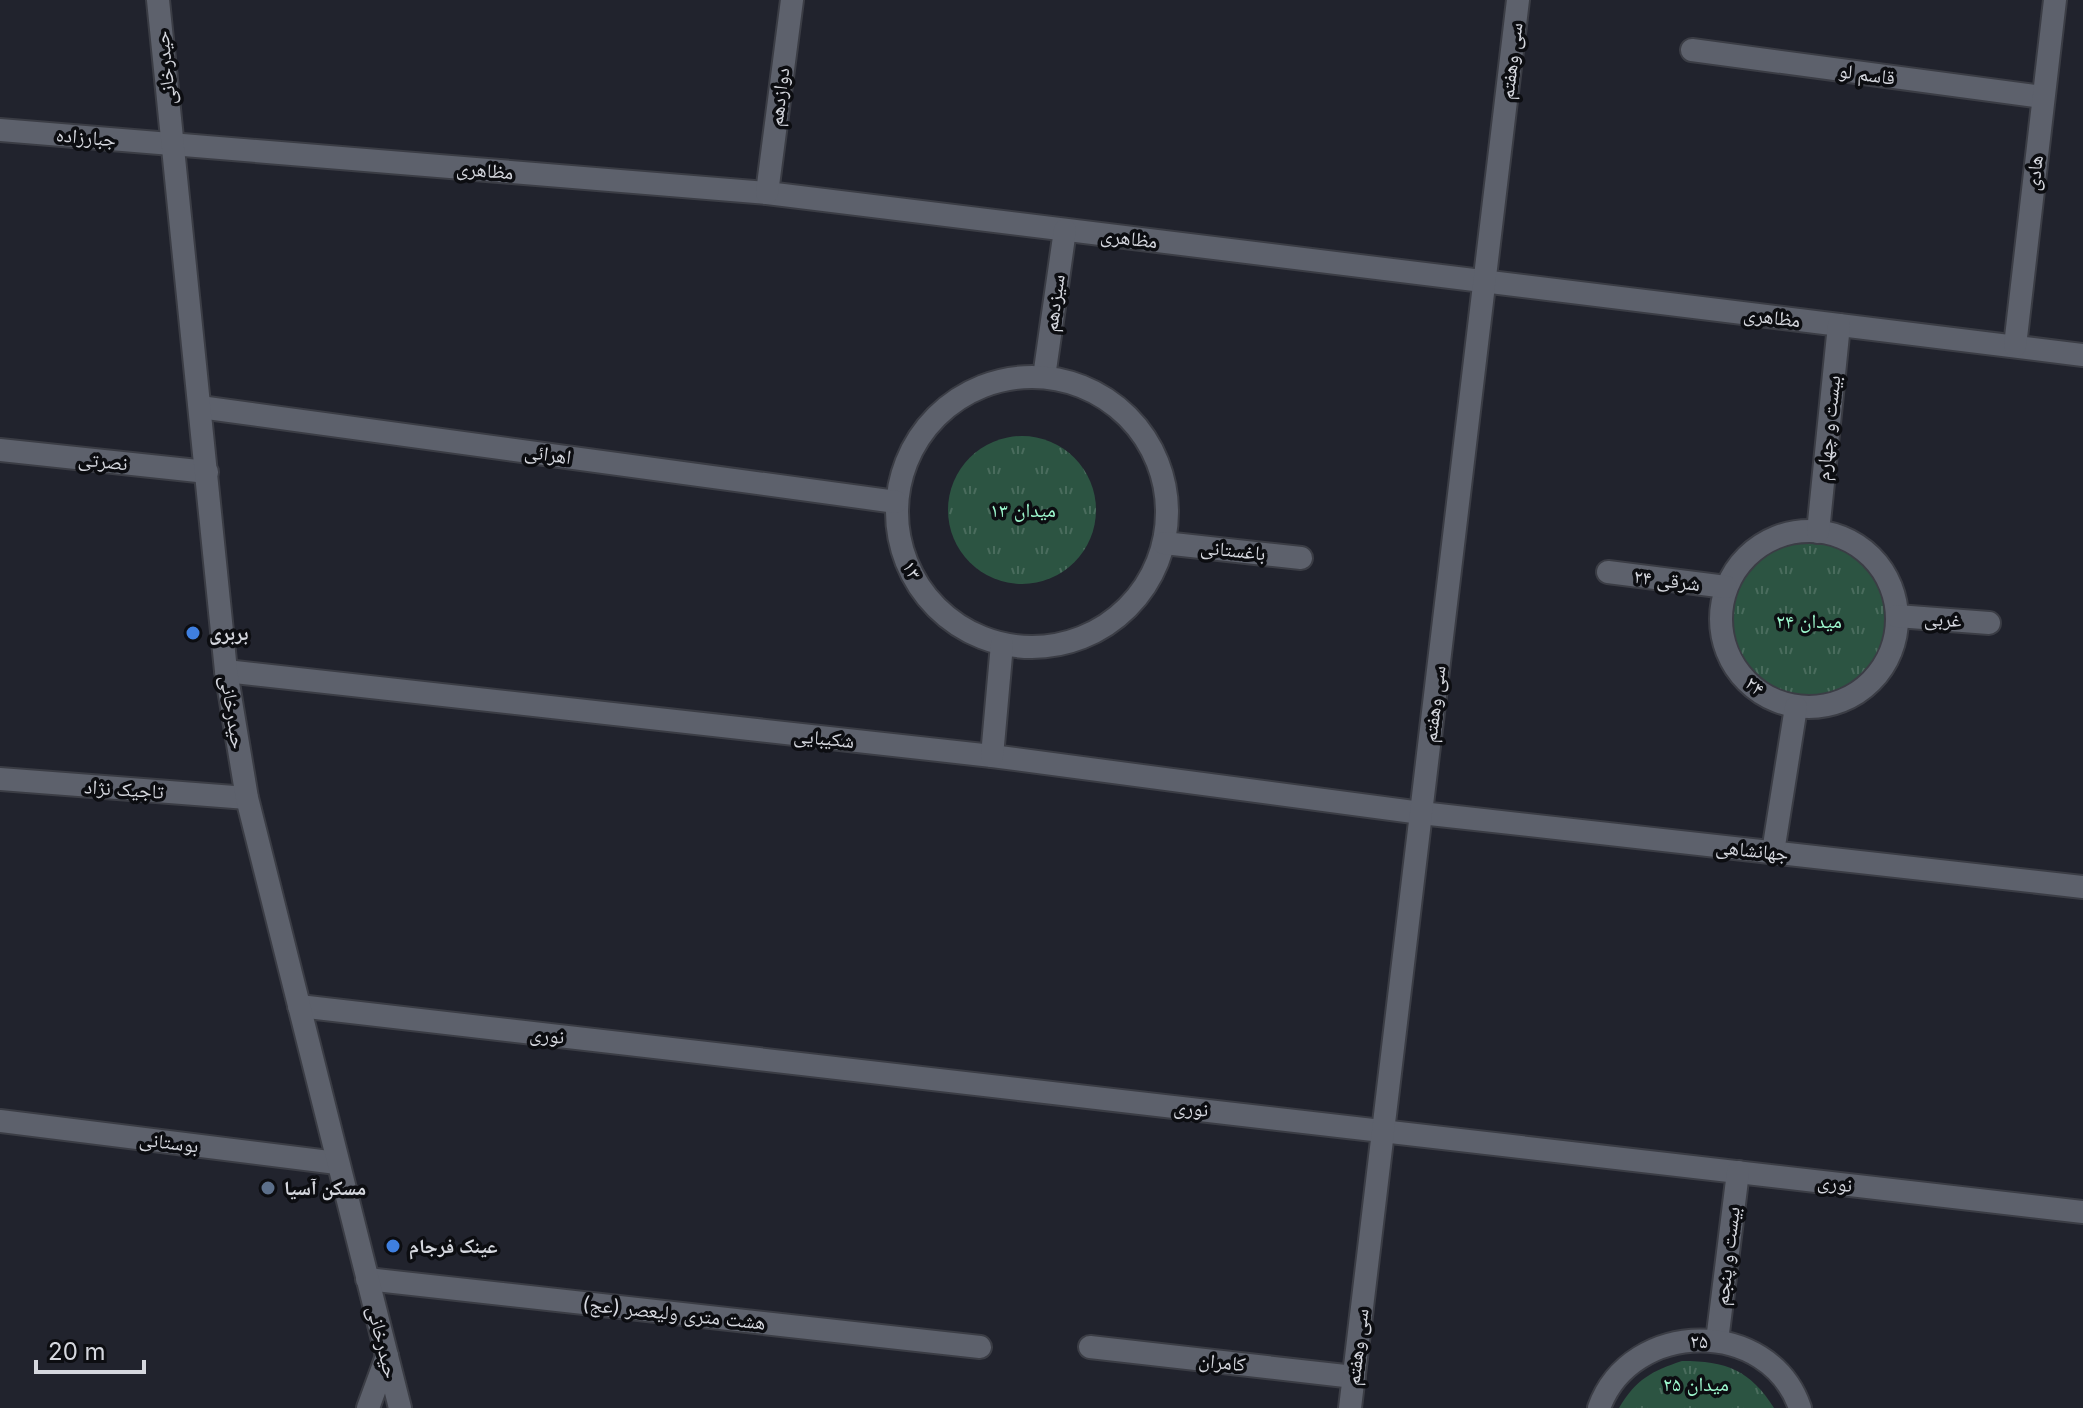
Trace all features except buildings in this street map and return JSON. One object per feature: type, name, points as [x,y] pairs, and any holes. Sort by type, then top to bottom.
[{"type":"street","name":"حیدرخانی","points":[[158,0],[226,671],[247,798],[400,1408]]},
{"type":"street","name":"دوازدهم","points":[[767,193],[792,0]]},
{"type":"street","name":"سی وهفتم","points":[[1350,1408],[1518,0]]},
{"type":"street","name":"هادی","points":[[2015,346],[2055,0]]},
{"type":"street","name":"قاسم لو","points":[[1692,50],[2043,97]]},
{"type":"street","name":"جبارزاده","points":[[0,130],[173,144]]},
{"type":"street","name":"مظاهری","points":[[173,144],[767,193],[2083,355]]},
{"type":"street","name":"سیزدهم","points":[[1044,377],[1065,230]]},
{"type":"street","name":"بیست و چهارم","points":[[1818,532],[1839,325]]},
{"type":"street","name":"۱۳","points":[[1044,377],[1089,388],[1127,415],[1154,452],[1167,497],[1164,543],[1148,583],[1121,614],[1085,637],[1044,647],[1002,644],[966,630],[935,607],[912,576],[899,540],[896,502],[906,460],[929,424],[950,405],[961,396],[1001,379],[1044,377]]},
{"type":"street","name":"اهرائی","points":[[200,407],[896,502]]},
{"type":"street","name":"نصرتی","points":[[0,450],[207,472]]},
{"type":"street","name":"۲۴","points":[[1818,532],[1842,538],[1864,550],[1881,569],[1893,592],[1897,616],[1894,642],[1884,665],[1867,685],[1846,700],[1821,707],[1796,707],[1770,699],[1748,684],[1732,664],[1722,639],[1720,613],[1726,587],[1741,562],[1763,544],[1789,533],[1818,532]]},
{"type":"street","name":"باغستانی","points":[[1164,543],[1301,558]]},
{"type":"street","name":"۲۴ شرقی","points":[[1608,572],[1726,587]]},
{"type":"street","name":"غربی","points":[[1897,616],[1989,623]]},
{"type":"street","points":[[992,756],[1002,644]]},
{"type":"street","name":"شکیبایی","points":[[226,671],[992,756],[1421,813]]},
{"type":"street","points":[[1773,852],[1796,707]]},
{"type":"street","name":"تاجیک نژاد","points":[[0,779],[247,798]]},
{"type":"street","name":"جهانشاهی","points":[[1421,813],[2083,887]]},
{"type":"street","name":"نوری","points":[[299,1006],[2083,1212]]},
{"type":"street","name":"بوستانی","points":[[0,1121],[337,1163]]},
{"type":"street","name":"بیست و پنجم","points":[[1717,1341],[1738,1172]]},
{"type":"street","name":"هشت متری ولیعصر (عج)","points":[[367,1279],[980,1347]]},
{"type":"street","name":"۲۵","points":[[1599,1408],[1604,1395],[1624,1368],[1651,1349],[1684,1340],[1717,1341],[1751,1352],[1779,1374],[1800,1408]]},
{"type":"street","name":"کامران","points":[[1090,1347],[1354,1377]]},
{"type":"street","points":[[368,1408],[387,1356]]},
{"type":"green space","name":"میدان ۱۳","points":[[1022,436],[1050,442],[1074,458],[1090,482],[1096,510],[1090,538],[1074,562],[1050,578],[1022,584],[994,578],[970,562],[954,538],[948,510],[954,482],[970,458],[994,442]]},
{"type":"green space","name":"میدان ۲۴","points":[[1809,539],[1841,545],[1867,563],[1885,589],[1891,621],[1885,653],[1867,679],[1841,697],[1809,703],[1777,697],[1751,679],[1733,653],[1727,621],[1733,589],[1751,563],[1777,545]]},
{"type":"green space","name":"میدان ۲۵","points":[[1682,1361],[1712,1363],[1736,1370],[1756,1385],[1774,1408],[1619,1408],[1646,1377]]},
{"type":"place","name":"بربری","points":[[193,633]]},
{"type":"place","name":"مسکن آسیا","points":[[268,1188]]},
{"type":"place","name":"عینک فرجام","points":[[393,1246]]}]
